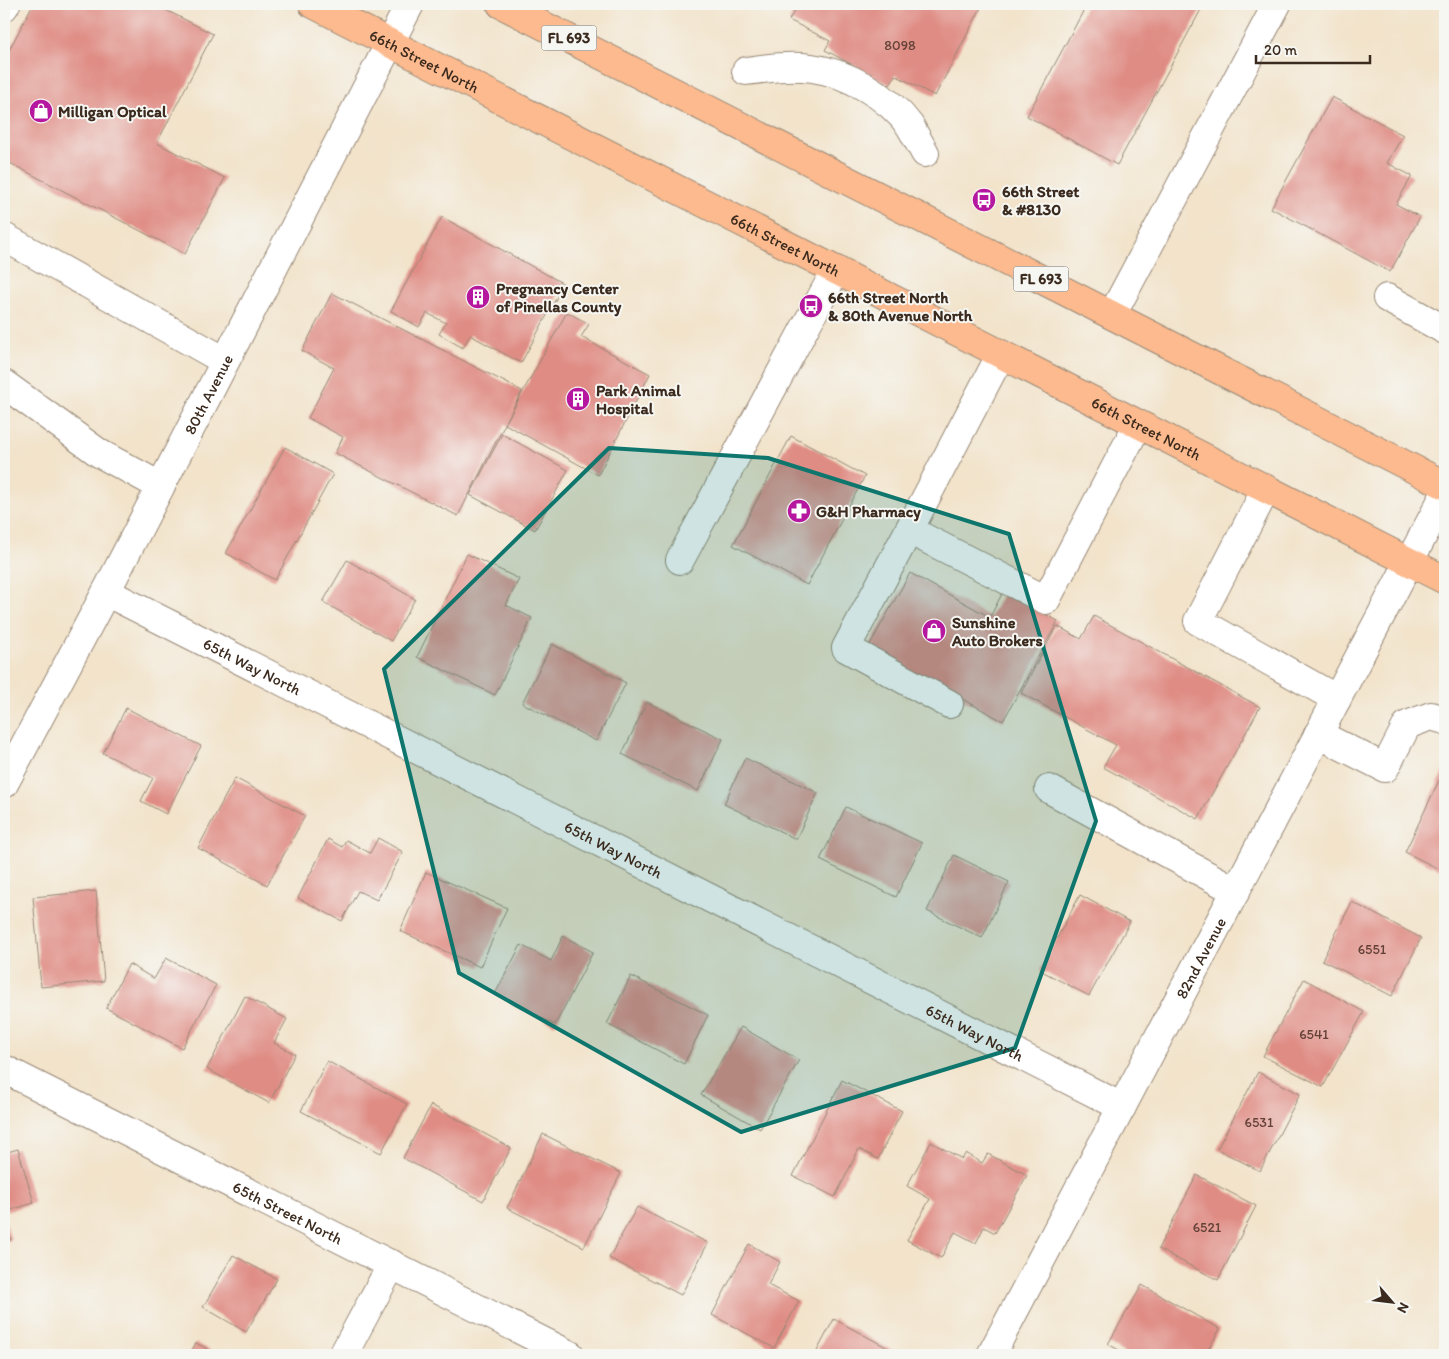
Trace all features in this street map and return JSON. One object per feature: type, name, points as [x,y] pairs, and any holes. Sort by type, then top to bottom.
[{"type":"main road","name":"66th Street North","points":[[313,4],[1445,580]]},
{"type":"main road","name":"FL 693","points":[[501,4],[1445,485]]},
{"type":"street","name":"80th Avenue","points":[[4,784],[106,592],[410,4]]},
{"type":"street","points":[[1112,315],[1277,4]]},
{"type":"street","points":[[746,71],[778,67],[812,68],[843,77],[876,95],[894,109],[909,126],[925,153]]},
{"type":"street","points":[[4,237],[225,361]]},
{"type":"street","points":[[680,560],[836,270]]},
{"type":"street","points":[[1387,298],[1445,330]]},
{"type":"street","points":[[949,704],[846,648],[910,530],[1001,354]]},
{"type":"street","points":[[4,384],[99,453],[160,486]]},
{"type":"street","points":[[910,530],[1046,600],[1138,424]]},
{"type":"street","points":[[1266,489],[1198,621],[1337,699]]},
{"type":"street","name":"82nd Avenue","points":[[991,1355],[1445,494]]},
{"type":"street","name":"65th Way North","points":[[106,592],[1122,1107]]},
{"type":"street","points":[[1318,734],[1385,768],[1407,725],[1431,716],[1445,720]]},
{"type":"street","points":[[1049,790],[1236,891]]},
{"type":"street","name":"65th Street North","points":[[4,1069],[570,1355]]},
{"type":"street","points":[[343,1355],[392,1264]]},
{"type":"highlighted area","points":[[609,448],[768,458],[1009,534],[1096,821],[1015,1048],[741,1132],[459,973],[384,669]]},
{"type":"building","points":[[33,4],[154,4],[213,34],[157,143],[225,178],[185,254],[4,160],[4,60]]},
{"type":"building","points":[[798,4],[983,4],[935,96],[895,75],[890,85],[825,50],[830,41],[789,20]]},
{"type":"building","points":[[1087,4],[1204,4],[1117,165],[1027,116]]},
{"type":"building","points":[[1332,97],[1403,135],[1387,163],[1412,176],[1396,204],[1420,217],[1390,272],[1271,208]]},
{"type":"building","name":"Pregnancy Center of Pinellas County","points":[[442,217],[564,284],[521,363],[470,335],[463,348],[439,334],[446,323],[427,313],[419,327],[391,311]]},
{"type":"building","points":[[332,293],[522,391],[458,516],[335,453],[343,437],[308,418],[334,368],[302,351]]},
{"type":"building","name":"Park Animal Hospital","points":[[567,312],[589,324],[581,337],[650,374],[598,475],[505,424]]},
{"type":"building","points":[[502,434],[568,470],[535,530],[470,495]]},
{"type":"building","name":"G&H Pharmacy","points":[[791,436],[865,476],[807,585],[733,545]]},
{"type":"building","points":[[285,447],[333,474],[275,580],[226,553]]},
{"type":"building","points":[[467,554],[519,579],[506,605],[532,618],[495,695],[417,657]]},
{"type":"building","points":[[347,560],[415,599],[391,641],[323,602]]},
{"type":"building","points":[[910,573],[990,617],[1003,592],[1058,621],[1003,721],[868,648]]},
{"type":"building","points":[[1094,616],[1260,707],[1198,819],[1103,767],[1116,745],[1021,693],[1057,626],[1081,639]]},
{"type":"building","points":[[552,644],[626,683],[596,741],[522,703]]},
{"type":"building","points":[[647,702],[723,739],[698,791],[622,754]]},
{"type":"building","points":[[126,708],[201,746],[166,814],[141,801],[153,778],[103,753]]},
{"type":"building","points":[[745,758],[818,793],[796,839],[724,804]]},
{"type":"building","points":[[1445,768],[1445,872],[1405,852]]},
{"type":"building","points":[[235,778],[305,816],[267,885],[198,848]]},
{"type":"building","points":[[846,807],[922,843],[896,897],[820,860]]},
{"type":"building","points":[[378,838],[403,852],[377,900],[358,891],[342,921],[298,898],[328,839],[342,847],[346,840],[370,853]]},
{"type":"building","points":[[954,855],[1009,882],[982,938],[927,911]]},
{"type":"building","points":[[426,872],[507,908],[480,967],[400,931]]},
{"type":"building","points":[[96,891],[104,981],[41,987],[33,897]]},
{"type":"building","points":[[1080,895],[1130,922],[1089,996],[1040,970]]},
{"type":"building","points":[[1352,902],[1421,938],[1392,996],[1322,960]]},
{"type":"building","points":[[563,936],[593,952],[555,1025],[495,994],[521,945],[551,961]]},
{"type":"building","points":[[166,958],[216,985],[182,1048],[106,1008],[129,964],[154,979]]},
{"type":"building","points":[[631,976],[708,1015],[684,1064],[607,1024]]},
{"type":"building","points":[[1304,979],[1364,1012],[1323,1087],[1263,1056]]},
{"type":"building","points":[[245,996],[287,1019],[274,1043],[295,1054],[269,1103],[207,1069]]},
{"type":"building","points":[[741,1027],[799,1060],[760,1129],[701,1095]]},
{"type":"building","points":[[327,1061],[407,1104],[381,1153],[301,1111]]},
{"type":"building","points":[[1258,1072],[1300,1094],[1260,1171],[1217,1149]]},
{"type":"building","points":[[842,1080],[902,1111],[878,1159],[859,1149],[835,1197],[793,1176]]},
{"type":"building","points":[[431,1105],[511,1148],[483,1201],[403,1158]]},
{"type":"building","points":[[543,1134],[621,1173],[584,1247],[507,1208]]},
{"type":"building","points":[[931,1142],[962,1159],[966,1153],[982,1163],[988,1154],[1027,1175],[995,1233],[984,1227],[976,1243],[955,1232],[941,1258],[907,1240],[930,1199],[907,1186]]},
{"type":"building","points":[[18,1149],[34,1203],[4,1212],[4,1153]]},
{"type":"building","points":[[1197,1175],[1256,1206],[1218,1280],[1158,1249]]},
{"type":"building","points":[[637,1207],[708,1243],[681,1295],[609,1258]]},
{"type":"building","points":[[4,1216],[11,1240],[4,1242]]},
{"type":"building","points":[[749,1244],[780,1262],[768,1285],[799,1301],[774,1348],[712,1315]]},
{"type":"building","points":[[233,1255],[277,1279],[246,1332],[203,1307]]},
{"type":"building","points":[[1142,1285],[1220,1329],[1205,1355],[1128,1355],[1108,1344]]},
{"type":"building","points":[[834,1319],[901,1355],[815,1355]]},
{"type":"building","points":[[196,1343],[220,1355],[189,1355]]},
{"type":"place","name":"Milligan Optical","points":[[41,111]]},
{"type":"place","name":"66th Street & #8130","points":[[984,200]]},
{"type":"place","name":"Pregnancy Center of Pinellas County","points":[[478,297]]},
{"type":"place","name":"66th Street North & 80th Avenue North","points":[[811,306]]},
{"type":"place","name":"Park Animal Hospital","points":[[578,399]]},
{"type":"place","name":"G&H Pharmacy","points":[[799,511]]},
{"type":"place","name":"Sunshine Auto Brokers","points":[[934,631]]}]
